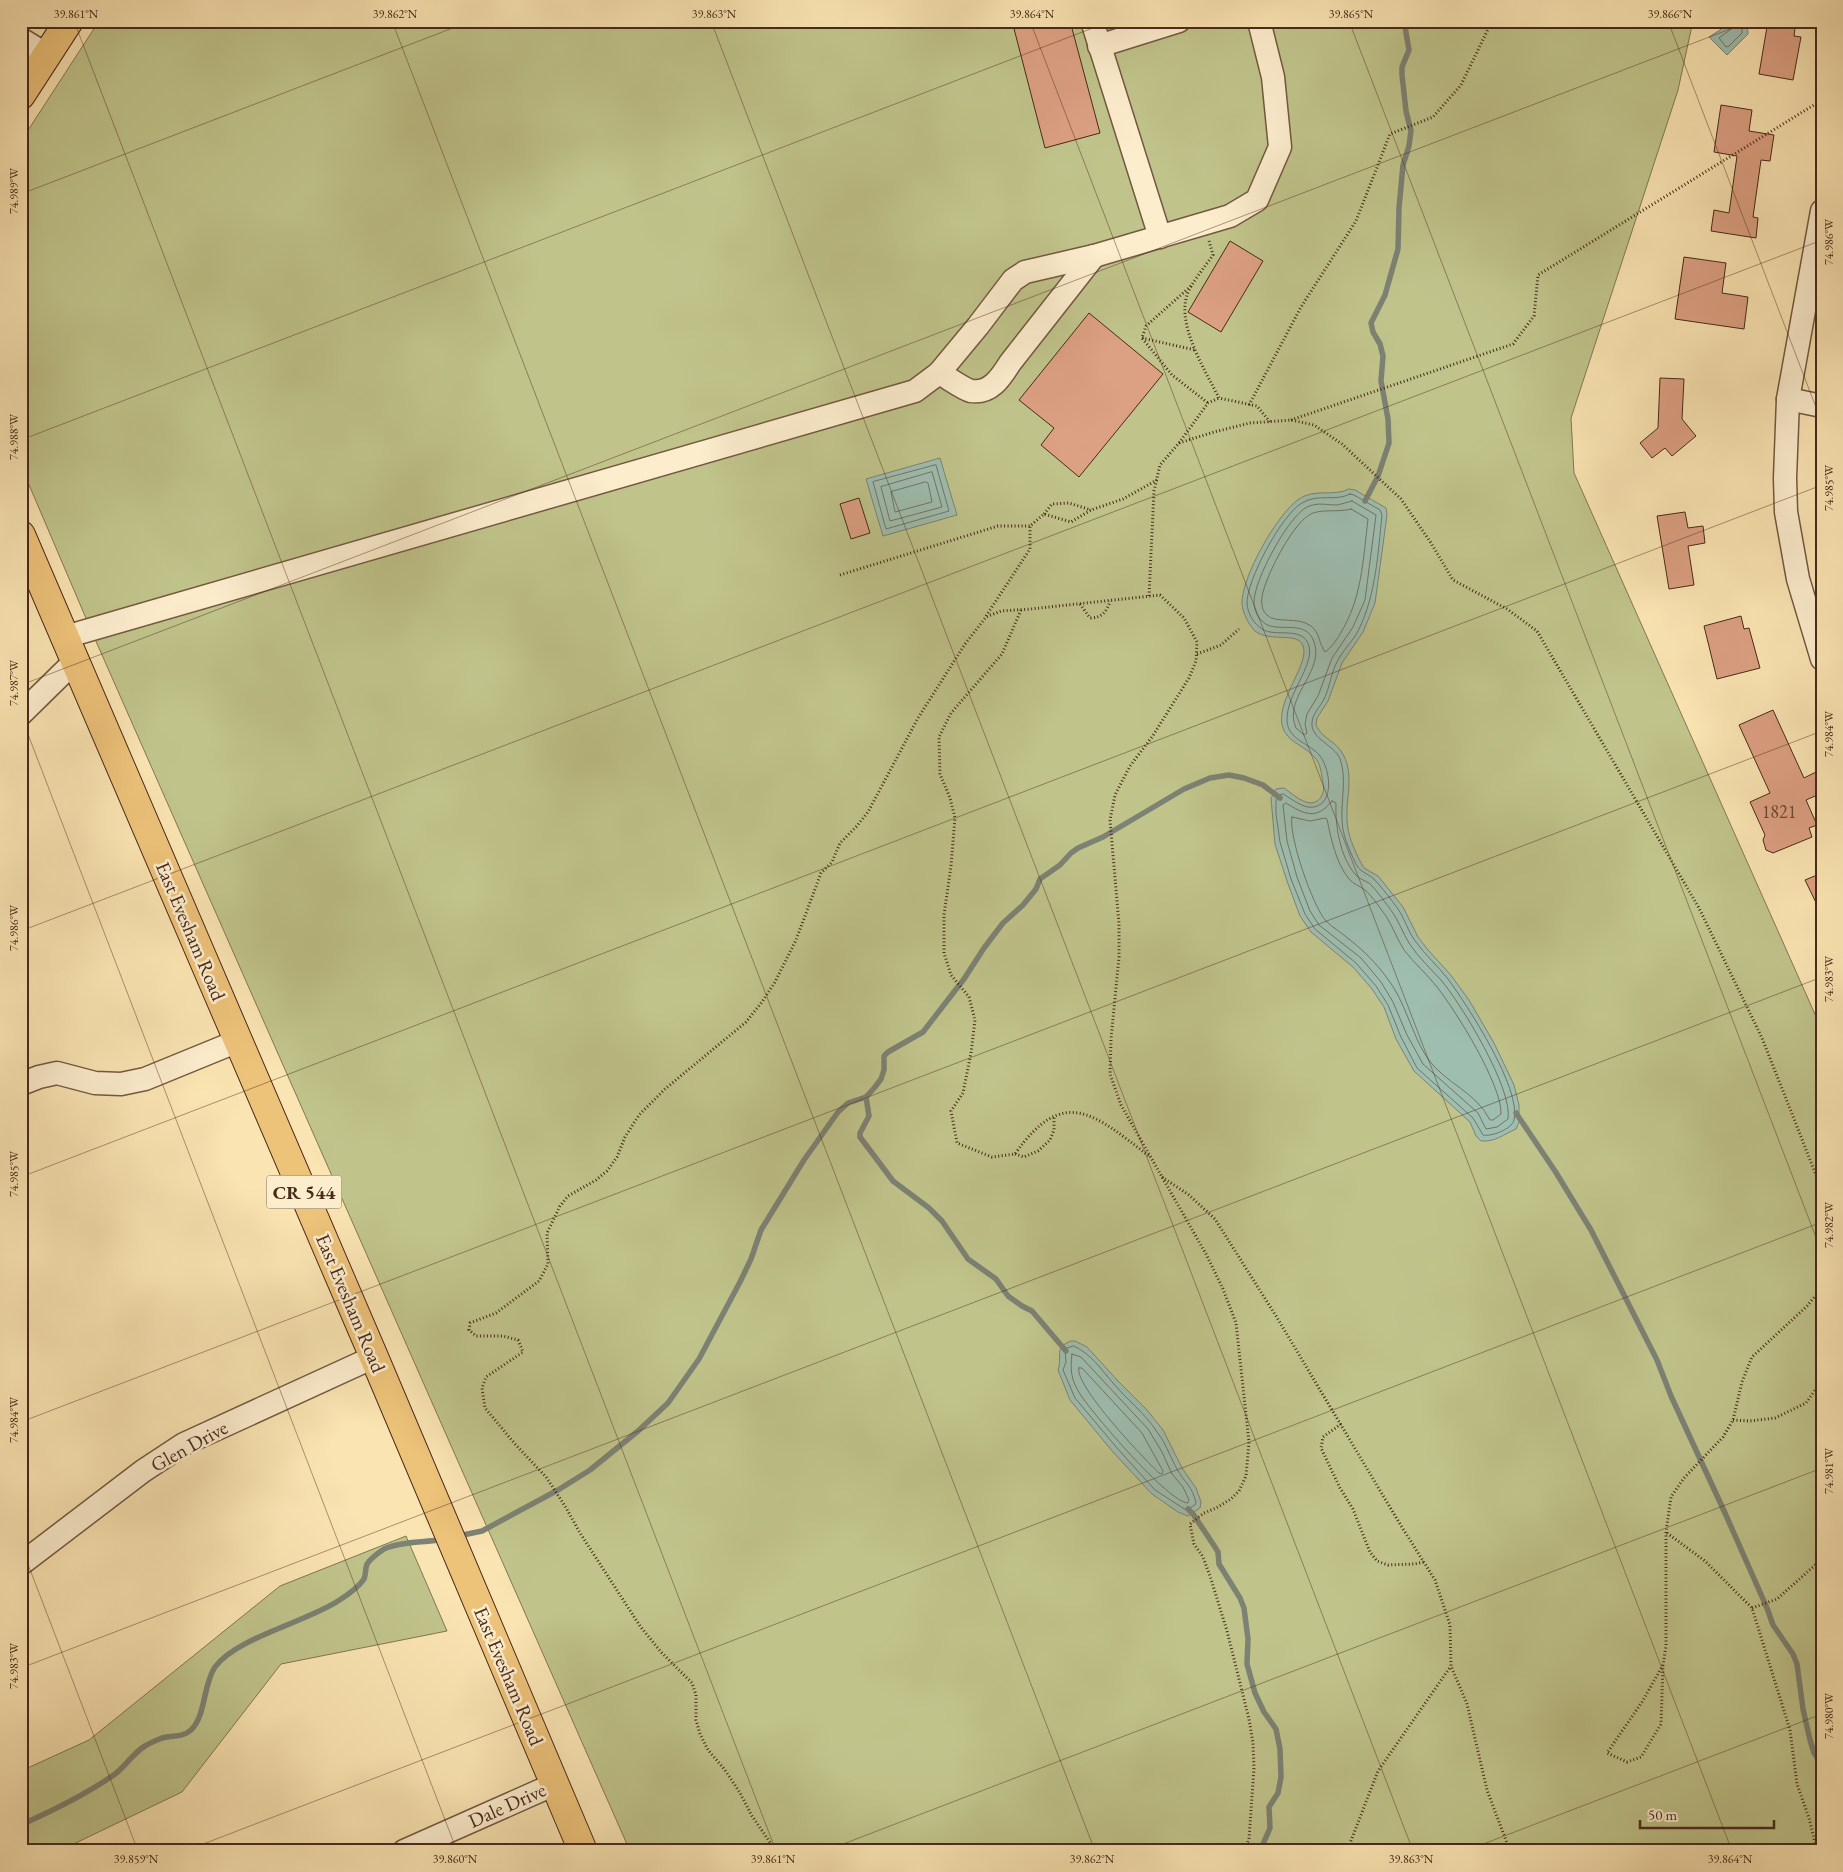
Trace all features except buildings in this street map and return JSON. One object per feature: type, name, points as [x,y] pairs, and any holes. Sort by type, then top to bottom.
[{"type":"main road","points":[[21,95],[69,21]]},
{"type":"main road","name":"East Evesham Road","points":[[21,536],[374,1357],[583,1851]]},
{"type":"street","points":[[1092,21],[1160,237]]},
{"type":"street","points":[[1100,46],[1179,21]]},
{"type":"street","points":[[21,714],[70,649],[915,391],[939,373],[1013,280],[1025,272],[1094,256],[1230,216],[1257,200],[1280,147],[1273,77],[1258,21]]},
{"type":"street","points":[[21,39],[47,55]]},
{"type":"street","points":[[1822,211],[1788,399],[1785,478],[1786,512],[1798,579],[1822,659]]},
{"type":"street","points":[[939,373],[970,391],[989,389],[1000,378],[1094,256]]},
{"type":"street","points":[[1788,399],[1822,406]]},
{"type":"street","points":[[21,1084],[57,1073],[94,1083],[121,1084],[145,1079],[238,1041]]},
{"type":"street","name":"Glen Drive","points":[[21,1564],[143,1471],[184,1444],[374,1357]]},
{"type":"street","name":"Dale Drive","points":[[404,1851],[555,1784]]},
{"type":"path","points":[[1249,404],[1301,307],[1356,222],[1390,134],[1433,117],[1461,85],[1492,21]]},
{"type":"path","points":[[1179,444],[1214,432],[1250,423],[1291,420],[1371,391],[1513,344],[1534,316],[1538,274],[1822,100]]},
{"type":"path","points":[[1204,224],[1213,255],[1187,294],[1185,319],[1195,350],[1219,398]]},
{"type":"path","points":[[1142,338],[1146,326],[1195,282]]},
{"type":"path","points":[[1142,338],[1195,350]]},
{"type":"path","points":[[1142,338],[1172,375],[1208,403]]},
{"type":"path","points":[[1148,596],[1154,491],[1160,465],[1179,444],[1208,403],[1219,398],[1257,406],[1270,422]]},
{"type":"path","points":[[1291,420],[1314,425],[1342,444],[1401,499],[1453,580],[1506,609],[1537,631],[1699,908],[1762,1038],[1822,1190]]},
{"type":"path","points":[[1044,514],[1071,522],[1091,510],[1122,499],[1157,480]]},
{"type":"path","points":[[840,575],[998,526],[1030,526],[1052,504],[1069,503],[1091,510]]},
{"type":"path","points":[[776,1851],[752,1816],[725,1770],[708,1750],[700,1734],[696,1720],[696,1696],[692,1683],[661,1652],[640,1626],[588,1547],[546,1477],[485,1408],[482,1388],[486,1377],[523,1352],[518,1340],[503,1336],[476,1336],[468,1330],[470,1323],[496,1313],[540,1281],[548,1264],[547,1233],[560,1206],[568,1196],[596,1180],[606,1170],[617,1156],[625,1137],[639,1115],[665,1089],[746,1022],[762,1002],[775,982],[796,940],[822,873],[832,862],[840,843],[868,812],[918,718],[965,644],[986,617],[1030,549],[1030,526]]},
{"type":"path","points":[[986,617],[1001,611],[1160,595],[1184,618],[1197,642],[1196,661],[1189,678],[1152,737],[1130,766],[1115,795],[1110,820],[1120,924],[1110,1039],[1110,1074],[1121,1105],[1160,1176],[1185,1214],[1206,1254],[1223,1289],[1236,1323],[1250,1442],[1246,1476],[1239,1491],[1231,1499],[1204,1513],[1190,1524],[1194,1544],[1203,1557],[1229,1640],[1249,1719],[1253,1743],[1254,1768],[1249,1839],[1244,1851]]},
{"type":"path","points":[[1080,604],[1090,618],[1096,618],[1103,614],[1110,601]]},
{"type":"path","points":[[1021,610],[1002,654],[951,713],[939,737],[940,774],[950,798],[955,818],[944,915],[944,953],[951,975],[969,997],[975,1020],[963,1093],[951,1111],[956,1143],[992,1157],[1014,1154],[1024,1156],[1038,1151],[1050,1140],[1054,1130],[1054,1116]]},
{"type":"path","points":[[1197,654],[1221,645],[1239,629]]},
{"type":"path","points":[[1014,1154],[1028,1134],[1047,1118],[1063,1113],[1078,1112],[1105,1122],[1151,1157]]},
{"type":"path","points":[[1160,1176],[1189,1195],[1216,1219],[1436,1580],[1450,1625],[1451,1666],[1467,1704],[1487,1790],[1510,1851]]},
{"type":"path","points":[[1663,1665],[1642,1702],[1607,1753],[1627,1762],[1641,1757],[1661,1724],[1663,1665],[1666,1646],[1666,1532],[1672,1497],[1684,1478],[1723,1437],[1733,1420],[1742,1382],[1752,1357],[1807,1306],[1822,1288]]},
{"type":"path","points":[[1733,1420],[1750,1422],[1775,1418],[1806,1403],[1822,1380]]},
{"type":"path","points":[[1341,1424],[1323,1437],[1321,1448],[1340,1488],[1353,1509],[1370,1552],[1378,1561],[1388,1565],[1424,1562]]},
{"type":"path","points":[[1666,1532],[1705,1561],[1753,1607],[1790,1730],[1797,1784],[1809,1818],[1817,1851]]},
{"type":"path","points":[[1753,1607],[1777,1599],[1822,1559]]},
{"type":"path","points":[[1347,1851],[1378,1771],[1451,1666]]},
{"type":"green space","points":[[99,21],[1693,21],[1678,90],[1571,418],[1574,473],[1822,1030],[1822,1851],[630,1851],[91,630],[21,466],[21,141]]},
{"type":"green space","points":[[406,1536],[447,1631],[281,1664],[182,1792],[59,1851],[21,1851],[21,1771],[89,1740],[280,1586]]},
{"type":"water","points":[[1734,21],[1747,21],[1748,34],[1727,55],[1709,37]]},
{"type":"water","points":[[940,458],[957,515],[883,536],[866,479]]},
{"type":"water","points":[[1349,489],[1355,490],[1386,508],[1387,515],[1375,603],[1363,632],[1342,663],[1328,701],[1317,718],[1316,725],[1319,731],[1340,750],[1347,764],[1349,777],[1347,825],[1351,841],[1361,863],[1364,868],[1378,876],[1403,907],[1418,937],[1450,974],[1469,1000],[1494,1043],[1514,1085],[1519,1105],[1519,1122],[1516,1129],[1491,1140],[1481,1141],[1476,1136],[1470,1122],[1414,1071],[1396,1039],[1384,1007],[1372,989],[1353,967],[1311,932],[1300,916],[1275,844],[1271,798],[1276,789],[1284,788],[1300,799],[1312,803],[1321,797],[1323,784],[1316,759],[1288,736],[1282,725],[1284,704],[1302,662],[1303,646],[1296,639],[1268,636],[1255,631],[1243,611],[1243,593],[1247,579],[1262,547],[1290,507],[1299,499],[1311,494]]},
{"type":"water","points":[[1071,1341],[1087,1347],[1147,1410],[1163,1430],[1182,1468],[1196,1488],[1201,1502],[1200,1508],[1188,1516],[1178,1512],[1152,1494],[1113,1452],[1070,1400],[1058,1370],[1060,1349]]},
{"type":"waterway","points":[[1365,501],[1378,476],[1389,443],[1388,419],[1381,381],[1383,356],[1371,323],[1385,295],[1398,249],[1403,165],[1411,131],[1406,111],[1402,75],[1402,67],[1409,50],[1404,21]]},
{"type":"waterway","points":[[458,1536],[482,1531],[558,1490],[590,1470],[638,1431],[668,1403],[699,1359],[740,1282],[751,1259],[761,1230],[804,1160],[838,1112],[848,1103],[866,1097],[875,1087],[881,1079],[884,1070],[884,1056],[888,1052],[923,1032],[964,979],[1003,923],[1023,905],[1036,889],[1040,879],[1060,865],[1078,848],[1103,837],[1184,789],[1210,778],[1229,775],[1244,778],[1263,785],[1280,798]]},
{"type":"waterway","points":[[866,1097],[869,1116],[860,1133],[860,1137],[893,1181],[929,1208],[942,1221],[968,1259],[996,1279],[1008,1296],[1032,1311],[1066,1351]]},
{"type":"waterway","points":[[1516,1113],[1555,1171],[1591,1230],[1657,1360],[1671,1396],[1725,1513],[1773,1625],[1793,1654],[1797,1664],[1803,1709],[1810,1740],[1814,1753],[1822,1765]]},
{"type":"waterway","points":[[1188,1509],[1218,1552],[1219,1564],[1240,1598],[1244,1608],[1248,1639],[1247,1664],[1255,1693],[1264,1712],[1276,1729],[1280,1749],[1281,1777],[1278,1793],[1269,1807],[1270,1828],[1260,1851]]},
{"type":"waterway","points":[[21,1827],[25,1823],[71,1801],[104,1781],[119,1771],[137,1752],[147,1745],[162,1738],[177,1736],[191,1730],[199,1717],[208,1682],[215,1667],[239,1647],[324,1609],[345,1597],[365,1577],[367,1564],[384,1549],[391,1546],[444,1539]]}]
